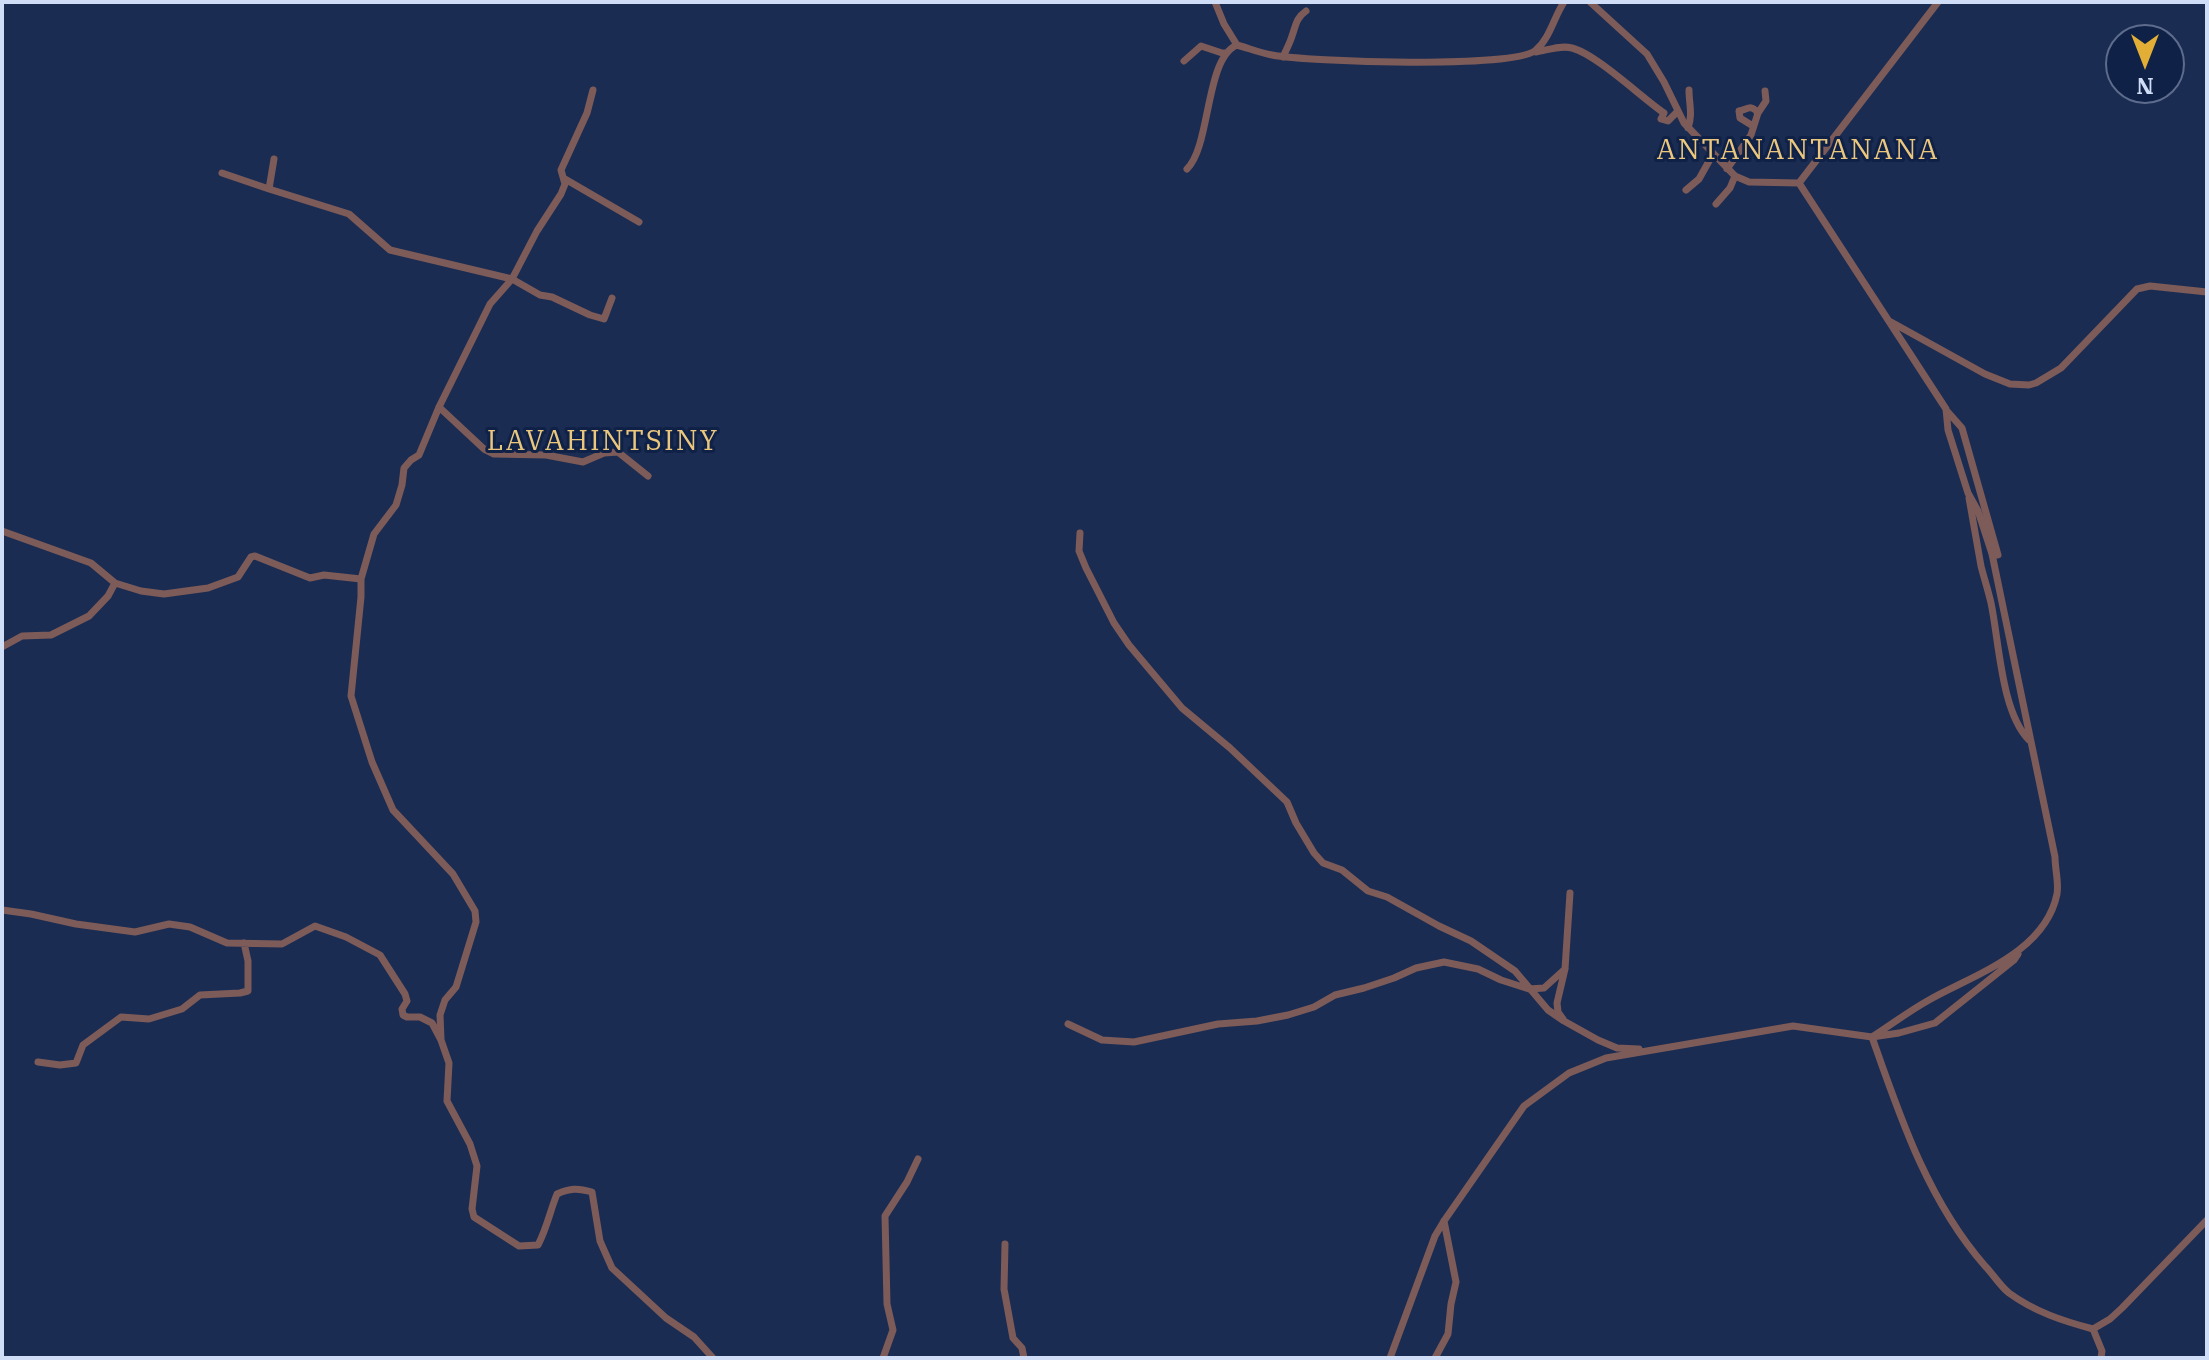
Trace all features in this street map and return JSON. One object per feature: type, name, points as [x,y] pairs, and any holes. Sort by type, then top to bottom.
[{"type":"street","points":[[1215,2],[1237,45]]},
{"type":"street","points":[[1535,52],[1564,2]]},
{"type":"street","points":[[1590,2],[1647,54],[1688,128],[1735,176],[1749,182],[1799,183]]},
{"type":"street","points":[[1799,183],[1938,2]]},
{"type":"street","points":[[1283,57],[1298,19],[1306,11]]},
{"type":"street","points":[[1187,169],[1191,166],[1199,142],[1219,68],[1226,53],[1237,45],[1271,55],[1335,62],[1459,62],[1519,56],[1550,48],[1572,48],[1591,57],[1664,113],[1661,119],[1668,121],[1678,111]]},
{"type":"street","points":[[1184,61],[1201,46],[1226,53]]},
{"type":"street","points":[[593,90],[587,113],[561,170],[565,179],[639,222]]},
{"type":"street","points":[[1688,128],[1691,120],[1689,90]]},
{"type":"street","points":[[1727,169],[1751,135],[1758,113],[1766,101],[1765,91]]},
{"type":"street","points":[[1753,126],[1740,118],[1739,111],[1749,107],[1755,108],[1758,113]]},
{"type":"street","points":[[1686,190],[1699,179],[1713,154]]},
{"type":"street","points":[[269,189],[274,159]]},
{"type":"street","points":[[222,173],[349,214],[390,250],[512,279],[540,295],[552,297],[590,315],[604,319],[612,298]]},
{"type":"street","points":[[1716,204],[1730,188],[1735,176]]},
{"type":"street","points":[[441,1040],[440,1015],[445,1000],[456,987],[476,922],[475,911],[453,874],[393,810],[372,762],[351,696],[361,579],[374,534],[396,505],[404,468],[419,455],[490,304],[512,279],[561,194],[565,179]]},
{"type":"street","points":[[1799,183],[1946,409],[1962,428],[1998,555],[1992,554]]},
{"type":"street","points":[[1889,321],[1985,374],[2010,384],[2029,385],[2061,368],[2137,289],[2150,286],[2207,292]]},
{"type":"street","points":[[439,407],[484,449],[494,454],[546,455],[583,462],[604,453],[618,452],[648,476]]},
{"type":"street","points":[[1946,409],[1948,430],[1968,493],[2002,673],[2020,731],[2031,741]]},
{"type":"street","points":[[1390,1358],[1435,1236],[1444,1221],[1524,1106],[1569,1073],[1606,1058],[1793,1026],[1872,1037],[1935,1023],[2014,960],[2045,921],[2057,894],[2055,857],[1992,554],[1978,511],[1968,493]]},
{"type":"street","points":[[2,531],[91,563],[115,583],[141,591],[164,594],[208,588],[238,577],[251,557],[255,556],[310,578],[324,575],[361,579]]},
{"type":"street","points":[[1080,533],[1079,551],[1086,568],[1129,645],[1182,708],[1287,802],[1296,823],[1323,863],[1342,870],[1368,891],[1387,897],[1471,941],[1515,971],[1548,1010],[1564,1021],[1617,1048],[1650,1049]]},
{"type":"street","points":[[2,647],[22,636],[51,635],[89,616],[108,596],[115,583]]},
{"type":"street","points":[[1564,1021],[1557,1003],[1565,969],[1570,893]]},
{"type":"street","points":[[2,910],[135,932],[169,924],[190,927],[227,943],[282,944],[315,926],[346,937],[380,955],[405,994],[407,1001],[402,1009],[403,1015],[420,1017],[432,1023],[441,1040],[449,1063],[447,1101],[470,1144],[477,1166],[472,1209],[474,1217],[519,1246],[538,1245],[557,1194],[578,1188],[592,1192],[600,1241],[612,1268],[666,1318],[694,1337],[713,1358]]},
{"type":"street","points":[[38,1062],[60,1065],[76,1063],[83,1045],[121,1017],[149,1019],[182,1009],[200,995],[248,991],[248,961],[244,943]]},
{"type":"street","points":[[1872,1037],[1928,1000],[1981,975],[2022,949]]},
{"type":"street","points":[[1068,1024],[1102,1040],[1134,1042],[1218,1024],[1288,1015],[1314,1007],[1335,995],[1444,962],[1478,969],[1529,989],[1544,988],[1565,969]]},
{"type":"street","points":[[1872,1037],[1901,1119],[1936,1197],[1966,1245],[2008,1292],[2054,1319],[2093,1329],[2110,1319],[2207,1220]]},
{"type":"street","points":[[1598,1040],[1605,1046],[1606,1058]]},
{"type":"street","points":[[883,1358],[893,1330],[887,1304],[885,1216],[918,1159]]},
{"type":"street","points":[[1435,1358],[1448,1334],[1456,1282],[1444,1221]]},
{"type":"street","points":[[1005,1244],[1004,1289],[1013,1338],[1022,1348],[1024,1358]]},
{"type":"street","points":[[2093,1329],[2102,1351],[2101,1358]]},
{"type":"district","name":"ANTANANTANANA","points":[[1798,151]]},
{"type":"district","name":"LAVAHINTSINY","points":[[603,442]]}]
